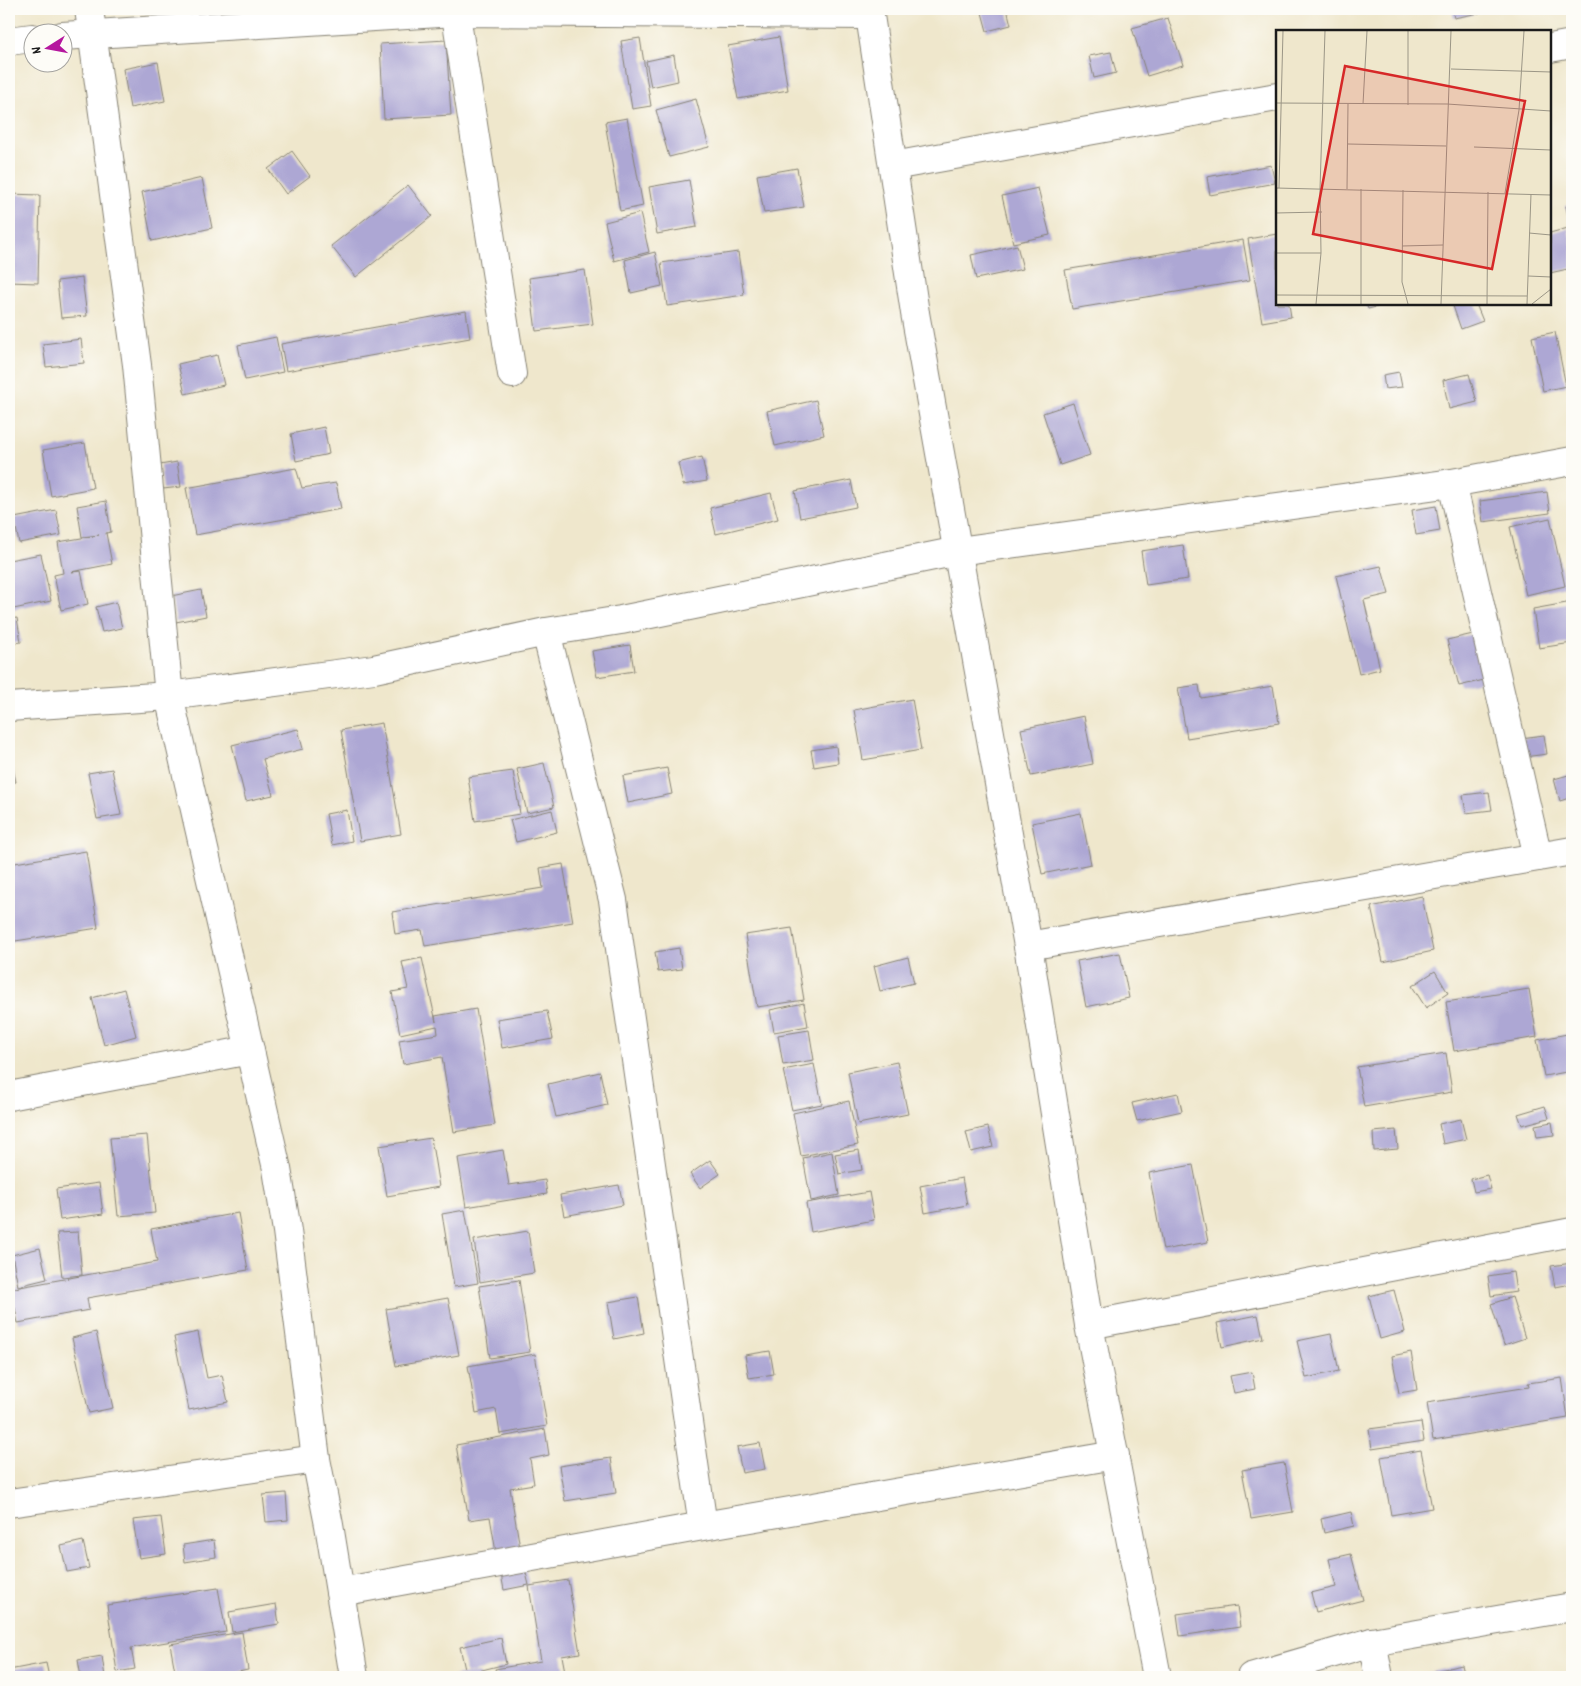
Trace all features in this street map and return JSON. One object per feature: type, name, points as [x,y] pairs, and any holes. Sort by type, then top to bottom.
[{"type":"street","points":[[455,11],[512,374]]},
{"type":"street","points":[[72,31],[90,21],[455,11],[870,12],[915,313],[1028,946],[1089,1324],[1157,1677]]},
{"type":"street","points":[[90,21],[136,365],[169,696],[278,1178],[316,1460],[354,1677]]},
{"type":"street","points":[[9,41],[22,39]]},
{"type":"street","points":[[1551,48],[1572,44]]},
{"type":"street","points":[[893,166],[1276,97]]},
{"type":"street","points":[[9,707],[169,696],[374,669],[546,632],[621,620],[958,551],[1452,483],[1572,461]]},
{"type":"street","points":[[1452,483],[1538,857]]},
{"type":"street","points":[[546,632],[613,900],[703,1526]]},
{"type":"street","points":[[1028,946],[1572,851]]},
{"type":"street","points":[[9,1096],[250,1050]]},
{"type":"street","points":[[1089,1324],[1572,1232]]},
{"type":"street","points":[[340,1592],[703,1526],[1115,1455]]},
{"type":"street","points":[[9,1502],[316,1460]]},
{"type":"street","points":[[1251,1677],[1372,1642],[1572,1607]]},
{"type":"street","points":[[1372,1642],[1380,1677]]},
{"type":"building","points":[[981,9],[1007,9],[1011,25],[987,31]]},
{"type":"building","points":[[1452,9],[1478,9],[1479,13],[1454,18]]},
{"type":"building","points":[[1168,18],[1183,65],[1147,76],[1132,28]]},
{"type":"building","points":[[779,37],[788,90],[738,99],[728,46]]},
{"type":"building","points":[[640,38],[651,106],[632,109],[621,41]]},
{"type":"building","points":[[446,40],[451,115],[384,119],[380,44]]},
{"type":"building","points":[[1111,52],[1116,73],[1094,78],[1089,56]]},
{"type":"building","points":[[674,55],[678,81],[651,87],[646,61]]},
{"type":"building","points":[[158,62],[165,101],[130,108],[123,69]]},
{"type":"building","points":[[696,99],[709,147],[669,157],[656,110]]},
{"type":"building","points":[[627,118],[643,206],[620,211],[605,122]]},
{"type":"building","points":[[292,151],[310,176],[286,194],[268,169]]},
{"type":"building","points":[[1271,165],[1275,183],[1210,195],[1207,177]]},
{"type":"building","points":[[797,168],[804,207],[764,213],[757,175]]},
{"type":"building","points":[[202,178],[212,228],[152,241],[142,192]]},
{"type":"building","points":[[689,180],[697,227],[657,234],[649,187]]},
{"type":"building","points":[[408,185],[432,216],[356,277],[331,246]]},
{"type":"building","points":[[1038,188],[1050,235],[1013,243],[1002,196]]},
{"type":"building","points":[[9,194],[40,195],[38,283],[9,282]]},
{"type":"building","points":[[1572,204],[1572,232],[1571,232],[1566,206]]},
{"type":"building","points":[[640,213],[649,252],[614,261],[605,222]]},
{"type":"building","points":[[1568,228],[1572,247],[1572,268],[1551,273],[1551,233]]},
{"type":"building","points":[[1276,234],[1276,305],[1289,305],[1291,317],[1262,322],[1248,239]]},
{"type":"building","points":[[1243,240],[1250,280],[1072,309],[1065,270]]},
{"type":"building","points":[[1017,245],[1023,269],[976,279],[971,255]]},
{"type":"building","points":[[655,252],[662,286],[631,293],[625,260]]},
{"type":"building","points":[[738,252],[744,295],[667,306],[661,263]]},
{"type":"building","points":[[585,270],[593,324],[536,331],[529,278]]},
{"type":"building","points":[[82,278],[87,316],[61,318],[57,281]]},
{"type":"building","points":[[1366,305],[1384,305],[1368,309]]},
{"type":"building","points":[[1476,305],[1483,321],[1461,329],[1453,306]]},
{"type":"building","points":[[466,311],[470,338],[286,371],[281,344]]},
{"type":"building","points":[[1555,332],[1566,386],[1543,391],[1532,337]]},
{"type":"building","points":[[276,337],[283,372],[245,380],[238,345]]},
{"type":"building","points":[[81,339],[84,363],[46,367],[43,344]]},
{"type":"building","points":[[217,355],[224,385],[185,394],[178,364]]},
{"type":"building","points":[[1399,372],[1402,387],[1385,389],[1383,375]]},
{"type":"building","points":[[1469,374],[1477,402],[1449,409],[1443,380]]},
{"type":"building","points":[[816,400],[824,435],[775,446],[767,411]]},
{"type":"building","points":[[1073,403],[1090,455],[1060,465],[1043,413]]},
{"type":"building","points":[[324,427],[329,454],[296,461],[291,434]]},
{"type":"building","points":[[85,443],[93,488],[51,496],[43,450]]},
{"type":"building","points":[[702,457],[707,481],[683,485],[678,463]]},
{"type":"building","points":[[177,462],[181,487],[163,489],[160,465]]},
{"type":"building","points":[[296,468],[302,488],[336,483],[341,509],[195,535],[186,488]]},
{"type":"building","points":[[851,480],[856,507],[800,518],[795,491]]},
{"type":"building","points":[[1547,492],[1550,513],[1483,522],[1480,501]]},
{"type":"building","points":[[771,493],[778,519],[716,534],[710,508]]},
{"type":"building","points":[[106,501],[111,532],[106,533],[112,564],[71,572],[81,571],[88,604],[61,610],[54,575],[63,573],[58,542],[99,535],[82,537],[77,506]]},
{"type":"building","points":[[1436,506],[1440,531],[1416,535],[1412,510]]},
{"type":"building","points":[[56,510],[61,535],[19,543],[14,518]]},
{"type":"building","points":[[1550,518],[1565,586],[1526,595],[1510,527]]},
{"type":"building","points":[[1183,545],[1188,579],[1146,585],[1141,551]]},
{"type":"building","points":[[41,554],[51,601],[9,610],[9,560]]},
{"type":"building","points":[[1381,566],[1389,594],[1364,600],[1380,669],[1359,674],[1336,576]]},
{"type":"building","points":[[201,590],[206,616],[176,622],[171,596]]},
{"type":"building","points":[[116,602],[122,628],[102,632],[96,607]]},
{"type":"building","points":[[1572,602],[1572,643],[1539,648],[1533,609]]},
{"type":"building","points":[[17,618],[21,642],[9,644],[9,619]]},
{"type":"building","points":[[1473,634],[1484,680],[1459,686],[1447,640]]},
{"type":"building","points":[[630,645],[634,671],[597,677],[592,651]]},
{"type":"building","points":[[1199,685],[1201,698],[1273,686],[1279,723],[1187,738],[1178,688]]},
{"type":"building","points":[[912,699],[921,750],[863,760],[854,710]]},
{"type":"building","points":[[1084,716],[1093,764],[1031,776],[1021,729]]},
{"type":"building","points":[[382,723],[401,834],[360,841],[341,730]]},
{"type":"building","points":[[298,729],[303,749],[263,759],[273,795],[246,801],[232,745]]},
{"type":"building","points":[[1544,735],[1547,754],[1524,757],[1521,738]]},
{"type":"building","points":[[836,746],[838,763],[814,767],[811,750]]},
{"type":"building","points":[[9,752],[16,782],[9,783]]},
{"type":"building","points":[[544,763],[554,807],[527,813],[517,769]]},
{"type":"building","points":[[667,768],[672,794],[628,803],[623,776]]},
{"type":"building","points":[[112,769],[121,815],[97,819],[88,773]]},
{"type":"building","points":[[513,771],[520,814],[475,821],[468,777]]},
{"type":"building","points":[[1572,774],[1572,797],[1560,801],[1554,779]]},
{"type":"building","points":[[1489,792],[1492,810],[1466,813],[1463,795]]},
{"type":"building","points":[[347,810],[352,841],[332,845],[326,814]]},
{"type":"building","points":[[552,810],[557,832],[516,842],[510,820]]},
{"type":"building","points":[[1081,813],[1091,864],[1042,874],[1032,823]]},
{"type":"building","points":[[86,851],[98,928],[9,942],[9,864]]},
{"type":"building","points":[[563,864],[573,922],[425,946],[422,930],[395,934],[392,912],[543,888],[540,868]]},
{"type":"building","points":[[1422,896],[1433,951],[1383,962],[1371,907]]},
{"type":"building","points":[[792,928],[804,1000],[757,1007],[745,935]]},
{"type":"building","points":[[679,948],[682,969],[658,972],[655,952]]},
{"type":"building","points":[[1120,953],[1129,998],[1086,1007],[1077,961]]},
{"type":"building","points":[[908,957],[914,983],[880,991],[874,966]]},
{"type":"building","points":[[422,958],[436,1022],[435,1016],[476,1009],[495,1125],[454,1132],[442,1057],[403,1064],[399,1040],[438,1034],[437,1026],[400,1034],[392,992],[408,989],[402,962]]},
{"type":"building","points":[[1435,971],[1448,993],[1426,1008],[1412,986]]},
{"type":"building","points":[[124,989],[136,1036],[104,1045],[92,998]]},
{"type":"building","points":[[1529,989],[1537,1037],[1454,1051],[1446,1002]]},
{"type":"building","points":[[804,1003],[808,1026],[774,1032],[770,1010]]},
{"type":"building","points":[[547,1011],[553,1039],[502,1048],[497,1019]]},
{"type":"building","points":[[809,1030],[814,1060],[783,1065],[778,1035]]},
{"type":"building","points":[[1572,1033],[1572,1071],[1544,1076],[1537,1040]]},
{"type":"building","points":[[1446,1053],[1452,1092],[1364,1107],[1357,1067]]},
{"type":"building","points":[[897,1062],[908,1114],[858,1124],[848,1072]]},
{"type":"building","points":[[814,1064],[822,1104],[792,1110],[783,1070]]},
{"type":"building","points":[[600,1072],[607,1105],[556,1117],[548,1084]]},
{"type":"building","points":[[1178,1093],[1182,1111],[1137,1121],[1132,1103]]},
{"type":"building","points":[[849,1101],[858,1145],[801,1156],[793,1113]]},
{"type":"building","points":[[1545,1106],[1549,1118],[1522,1125],[1518,1114]]},
{"type":"building","points":[[1461,1119],[1466,1139],[1443,1144],[1439,1124]]},
{"type":"building","points":[[1552,1122],[1554,1135],[1537,1137],[1535,1125]]},
{"type":"building","points":[[988,1127],[993,1147],[971,1152],[966,1132]]},
{"type":"building","points":[[1396,1130],[1398,1149],[1374,1151],[1373,1132]]},
{"type":"building","points":[[147,1135],[155,1213],[118,1216],[110,1138]]},
{"type":"building","points":[[431,1138],[439,1187],[387,1196],[379,1146]]},
{"type":"building","points":[[503,1150],[509,1185],[545,1180],[547,1194],[466,1207],[458,1158]]},
{"type":"building","points":[[859,1150],[862,1170],[839,1174],[835,1154]]},
{"type":"building","points":[[832,1152],[839,1195],[811,1201],[803,1158]]},
{"type":"building","points":[[710,1160],[720,1174],[700,1188],[690,1174]]},
{"type":"building","points":[[1193,1165],[1208,1242],[1163,1250],[1149,1173]]},
{"type":"building","points":[[1487,1175],[1491,1189],[1474,1192],[1471,1179]]},
{"type":"building","points":[[962,1178],[967,1205],[925,1213],[920,1186]]},
{"type":"building","points":[[99,1183],[103,1214],[60,1220],[56,1189]]},
{"type":"building","points":[[619,1185],[623,1205],[564,1216],[560,1195]]},
{"type":"building","points":[[869,1192],[874,1220],[811,1232],[806,1203]]},
{"type":"building","points":[[465,1210],[478,1283],[454,1287],[442,1214]]},
{"type":"building","points":[[238,1213],[248,1270],[87,1298],[89,1310],[18,1323],[15,1308],[9,1310],[9,1289],[157,1262],[151,1229]]},
{"type":"building","points":[[528,1231],[534,1273],[480,1282],[474,1240]]},
{"type":"building","points":[[78,1232],[82,1275],[62,1277],[57,1233]]},
{"type":"building","points":[[40,1248],[47,1279],[18,1286],[12,1255]]},
{"type":"building","points":[[1572,1263],[1572,1284],[1555,1287],[1551,1266]]},
{"type":"building","points":[[1513,1272],[1516,1292],[1491,1296],[1488,1276]]},
{"type":"building","points":[[519,1280],[530,1352],[490,1358],[479,1286]]},
{"type":"building","points":[[1394,1290],[1405,1332],[1380,1339],[1369,1296]]},
{"type":"building","points":[[638,1297],[644,1333],[614,1339],[608,1302]]},
{"type":"building","points":[[1512,1297],[1525,1338],[1504,1345],[1491,1304]]},
{"type":"building","points":[[448,1298],[459,1355],[396,1366],[386,1309]]},
{"type":"building","points":[[1258,1315],[1263,1338],[1222,1347],[1217,1323]]},
{"type":"building","points":[[96,1332],[113,1408],[89,1413],[72,1338]]},
{"type":"building","points":[[198,1332],[207,1378],[222,1375],[228,1402],[189,1410],[174,1337]]},
{"type":"building","points":[[1331,1334],[1339,1371],[1306,1378],[1297,1341]]},
{"type":"building","points":[[770,1351],[774,1374],[749,1378],[745,1355]]},
{"type":"building","points":[[1411,1352],[1417,1390],[1399,1393],[1392,1356]]},
{"type":"building","points":[[535,1354],[547,1426],[500,1434],[496,1409],[476,1413],[468,1366]]},
{"type":"building","points":[[1252,1372],[1255,1389],[1234,1393],[1230,1376]]},
{"type":"building","points":[[1562,1378],[1568,1418],[1433,1440],[1427,1403],[1529,1387],[1528,1383]]},
{"type":"building","points":[[1421,1422],[1424,1441],[1372,1449],[1369,1429]]},
{"type":"building","points":[[545,1429],[549,1455],[530,1459],[534,1484],[510,1488],[521,1554],[497,1558],[490,1517],[469,1520],[456,1445]]},
{"type":"building","points":[[760,1443],[765,1469],[742,1473],[737,1447]]},
{"type":"building","points":[[1421,1450],[1432,1508],[1391,1515],[1381,1457]]},
{"type":"building","points":[[611,1458],[616,1493],[565,1501],[559,1466]]},
{"type":"building","points":[[1284,1463],[1293,1512],[1251,1519],[1242,1470]]},
{"type":"building","points":[[286,1493],[288,1520],[266,1522],[263,1495]]},
{"type":"building","points":[[1351,1512],[1354,1526],[1324,1533],[1321,1519]]},
{"type":"building","points":[[161,1517],[166,1554],[139,1558],[133,1520]]},
{"type":"building","points":[[214,1540],[216,1557],[185,1562],[183,1545]]},
{"type":"building","points":[[83,1541],[89,1568],[67,1572],[61,1546]]},
{"type":"building","points":[[1351,1554],[1363,1600],[1316,1612],[1311,1593],[1336,1587],[1329,1559]]},
{"type":"building","points":[[525,1569],[529,1585],[504,1590],[501,1574]]},
{"type":"building","points":[[568,1580],[580,1653],[562,1656],[566,1677],[497,1677],[495,1669],[541,1661],[529,1586]]},
{"type":"building","points":[[218,1588],[226,1632],[131,1648],[135,1669],[117,1672],[107,1605]]},
{"type":"building","points":[[276,1604],[279,1624],[232,1632],[229,1612]]},
{"type":"building","points":[[1237,1606],[1240,1627],[1180,1636],[1177,1614]]},
{"type":"building","points":[[242,1632],[248,1670],[210,1677],[176,1677],[170,1644]]},
{"type":"building","points":[[501,1638],[506,1664],[466,1674],[460,1647]]},
{"type":"building","points":[[102,1656],[105,1677],[81,1677],[78,1660]]},
{"type":"building","points":[[46,1663],[49,1677],[9,1677],[9,1670]]},
{"type":"building","points":[[1462,1665],[1465,1677],[1418,1677],[1417,1675]]},
{"type":"building","points":[[479,1673],[480,1677],[453,1677],[453,1676]]}]
